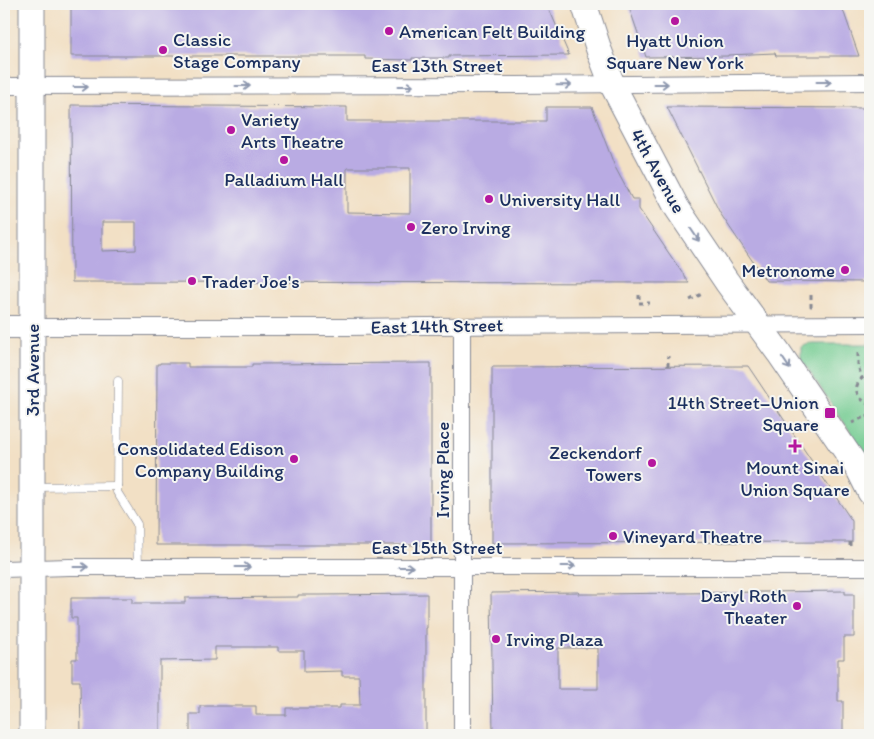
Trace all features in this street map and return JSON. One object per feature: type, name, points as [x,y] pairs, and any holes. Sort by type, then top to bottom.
[{"type":"main road","name":"3rd Avenue","points":[[32,4],[32,735]]},
{"type":"main road","name":"4th Avenue","points":[[584,4],[612,84],[677,208],[859,470],[870,492]]},
{"type":"main road","name":"East 14th Street","points":[[4,327],[32,326]]},
{"type":"street","name":"East 13th Street","points":[[4,86],[870,82]]},
{"type":"street","name":"East 14th Street","points":[[32,326],[348,327],[870,324]]},
{"type":"street","name":"Irving Place","points":[[462,326],[462,735]]},
{"type":"street","name":"East 15th Street","points":[[4,569],[138,567],[870,566]]},
{"type":"lane","points":[[118,381],[117,492],[137,524],[138,567]]},
{"type":"lane","points":[[32,487],[117,486]]},
{"type":"path","points":[[639,294],[639,303],[650,303]]},
{"type":"path","points":[[690,300],[702,294]]},
{"type":"path","points":[[811,295],[811,306],[818,306]]},
{"type":"path","points":[[858,353],[858,366],[862,378]]},
{"type":"path","points":[[668,356],[668,366]]},
{"type":"path","points":[[870,373],[857,384],[857,394],[870,405]]},
{"type":"path","points":[[852,423],[870,416]]},
{"type":"path","points":[[850,542],[850,549]]},
{"type":"green space","points":[[809,344],[870,344],[870,461],[801,359],[801,347]]},
{"type":"building","points":[[71,4],[547,4],[569,55],[449,56],[449,58],[412,58],[412,60],[365,59],[365,56],[71,56]]},
{"type":"building","points":[[628,4],[841,4],[859,56],[776,56],[775,53],[728,56],[646,57]]},
{"type":"building","points":[[71,105],[347,107],[347,121],[546,121],[546,107],[592,107],[615,167],[632,199],[639,199],[639,209],[689,283],[72,282]],"holes":[[[347,168],[410,168],[410,213],[347,212]],[[102,222],[136,222],[136,250],[102,251]]]},
{"type":"building","points":[[667,107],[870,108],[870,282],[766,281],[720,213]]},
{"type":"building","name":"Consolidated Edison Company Building","points":[[188,363],[188,367],[252,367],[252,364],[431,363],[431,545],[156,545],[157,364]]},
{"type":"building","name":"Zeckendorf Towers","points":[[748,366],[852,521],[852,542],[492,543],[492,367]]},
{"type":"building","points":[[845,591],[845,594],[854,594],[854,637],[844,637],[844,659],[838,659],[838,701],[843,701],[843,735],[493,735],[491,593]],"holes":[[[558,648],[598,648],[598,689],[558,689]]]},
{"type":"building","points":[[427,594],[426,735],[190,735],[190,714],[200,714],[200,706],[256,706],[256,715],[286,715],[286,708],[340,708],[340,705],[360,705],[359,676],[342,676],[342,671],[304,672],[304,651],[278,651],[278,647],[215,647],[215,660],[160,661],[160,735],[81,735],[80,681],[72,681],[72,659],[77,659],[77,618],[71,618],[71,598],[132,598],[132,603],[185,603],[185,598]]},
{"type":"place","name":"Hyatt Union Square New York","points":[[675,21]]},
{"type":"place","name":"American Felt Building","points":[[389,31]]},
{"type":"place","name":"Classic Stage Company","points":[[163,50]]},
{"type":"place","name":"Variety Arts Theatre","points":[[231,130]]},
{"type":"place","name":"Palladium Hall","points":[[284,160]]},
{"type":"place","name":"University Hall","points":[[489,199]]},
{"type":"place","name":"Zero Irving","points":[[411,227]]},
{"type":"place","name":"Metronome","points":[[845,270]]},
{"type":"place","name":"Trader Joe's","points":[[192,281]]},
{"type":"place","name":"14th Street–Union Square","points":[[830,413]]},
{"type":"place","name":"Mount Sinai Union Square","points":[[795,446]]},
{"type":"place","name":"Consolidated Edison Company Building","points":[[294,459]]},
{"type":"place","name":"Zeckendorf Towers","points":[[652,463]]},
{"type":"place","name":"Vineyard Theatre","points":[[613,536]]},
{"type":"place","name":"Daryl Roth Theater","points":[[797,606]]},
{"type":"place","name":"Irving Plaza","points":[[496,639]]}]
